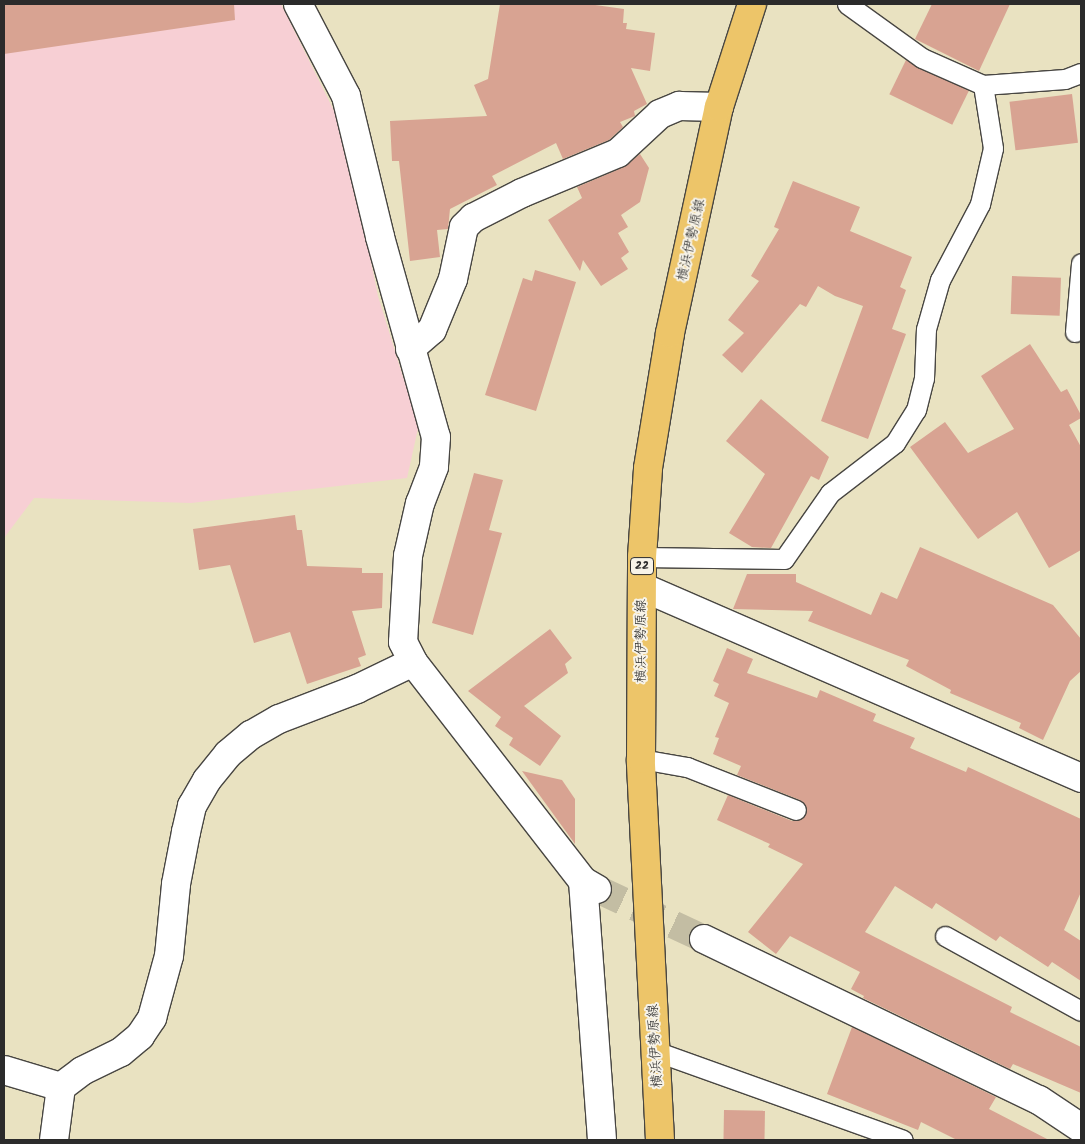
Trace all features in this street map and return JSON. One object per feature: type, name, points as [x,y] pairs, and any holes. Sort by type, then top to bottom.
[{"type":"main road","name":"横浜伊勢原線","points":[[660,1140],[641,759],[642,557],[648,468],[658,399],[719,107],[752,4]]},
{"type":"street","points":[[298,4],[346,96],[410,349],[436,438],[434,467],[420,503],[408,556],[403,642],[414,662],[590,885],[602,1140]]},
{"type":"street","points":[[410,349],[432,330],[452,279],[464,227],[473,218],[522,193],[618,153],[660,114],[679,106],[719,107]]},
{"type":"street","points":[[642,587],[1081,778]]},
{"type":"street","points":[[54,1140],[61,1087],[82,1071],[121,1052],[140,1036],[152,1018],[169,956],[176,884],[192,806],[207,780],[228,754],[251,735],[279,719],[357,689],[414,662]]},
{"type":"street","points":[[704,939],[1038,1100],[1081,1128]]},
{"type":"street","points":[[4,1070],[61,1087]]},
{"type":"lane","points":[[847,4],[922,58],[983,86],[1065,79],[1081,73]]},
{"type":"lane","points":[[642,557],[784,559],[830,493],[895,443],[916,410],[924,378],[926,329],[940,280],[980,204],[993,148],[983,86]]},
{"type":"lane","points":[[1075,332],[1081,263]]},
{"type":"lane","points":[[641,759],[687,767],[796,810]]},
{"type":"lane","points":[[945,936],[1081,1011]]},
{"type":"lane","points":[[655,1052],[903,1140]]},
{"type":"shaded area","points":[[4,4],[281,4],[344,131],[378,296],[403,377],[421,415],[407,478],[191,503],[34,498],[4,538]]},
{"type":"building","points":[[4,4],[234,4],[235,20],[4,54]]},
{"type":"building","points":[[500,4],[588,4],[624,9],[623,23],[627,23],[626,29],[655,33],[650,71],[631,68],[647,104],[634,111],[635,116],[620,122],[623,127],[609,140],[563,159],[556,143],[492,176],[497,185],[450,209],[448,229],[437,230],[440,257],[410,261],[399,161],[392,161],[390,121],[487,116],[474,85],[488,79]]},
{"type":"building","points":[[932,4],[1010,4],[979,71],[915,39]]},
{"type":"building","points":[[906,60],[969,91],[952,125],[889,94]]},
{"type":"building","points":[[1072,94],[1078,143],[1015,150],[1009,102]]},
{"type":"building","points":[[640,154],[649,168],[640,202],[621,215],[628,227],[618,233],[629,252],[621,258],[628,269],[601,286],[583,260],[580,271],[548,220],[582,198],[577,187],[624,167]]},
{"type":"building","points":[[793,181],[860,207],[850,231],[912,257],[900,287],[906,290],[892,329],[906,334],[868,439],[821,421],[863,306],[835,296],[818,286],[806,307],[800,304],[742,373],[722,355],[744,333],[728,320],[759,281],[751,276],[779,229],[774,227]]},
{"type":"building","points":[[535,270],[576,282],[536,411],[485,395],[523,278],[532,281]]},
{"type":"building","points":[[1012,276],[1061,278],[1060,316],[1011,314]]},
{"type":"building","points":[[1030,344],[1061,392],[1067,389],[1081,415],[1081,418],[1069,425],[1081,447],[1081,550],[1049,568],[1017,512],[978,539],[910,447],[945,422],[968,453],[1014,429],[981,376]]},
{"type":"building","points":[[761,399],[829,457],[819,480],[811,476],[771,548],[752,547],[729,533],[765,474],[726,441]]},
{"type":"building","points":[[474,473],[503,480],[489,530],[502,533],[473,635],[432,623]]},
{"type":"building","points":[[295,515],[297,530],[302,530],[307,566],[362,568],[362,573],[383,573],[382,608],[352,611],[366,655],[358,658],[361,666],[307,684],[290,632],[254,643],[230,565],[199,570],[193,529]]},
{"type":"building","points":[[920,547],[1053,605],[1081,639],[1081,671],[1070,681],[1043,740],[1019,728],[1021,723],[950,693],[951,690],[906,666],[909,660],[808,621],[813,611],[733,609],[747,574],[796,574],[796,582],[871,615],[881,592],[897,599]]},
{"type":"building","points":[[550,629],[572,658],[565,664],[568,673],[524,706],[561,736],[540,766],[509,745],[513,738],[495,726],[501,717],[468,691]]},
{"type":"building","points":[[727,648],[753,659],[747,673],[817,698],[820,690],[876,714],[873,721],[915,738],[910,748],[966,772],[968,767],[1081,819],[1081,892],[1064,930],[1081,941],[1081,981],[1052,962],[1048,967],[1000,936],[996,941],[936,903],[932,909],[895,886],[865,932],[1012,1007],[1010,1012],[1081,1047],[1081,1093],[1013,1064],[1010,1069],[863,998],[864,996],[851,989],[860,972],[790,936],[776,954],[748,932],[803,864],[768,847],[770,844],[717,820],[728,795],[792,821],[803,819],[807,809],[800,800],[737,775],[741,766],[713,754],[719,738],[715,737],[729,703],[714,696],[719,684],[713,681]]},
{"type":"building","points":[[522,771],[562,780],[575,799],[575,844]]},
{"type":"building","points":[[852,1027],[996,1097],[989,1109],[1049,1140],[957,1140],[921,1122],[918,1130],[827,1094]]},
{"type":"building","points":[[724,1110],[765,1111],[764,1140],[723,1140]]},
{"type":"tunnel","points":[[597,889],[704,939]]}]
